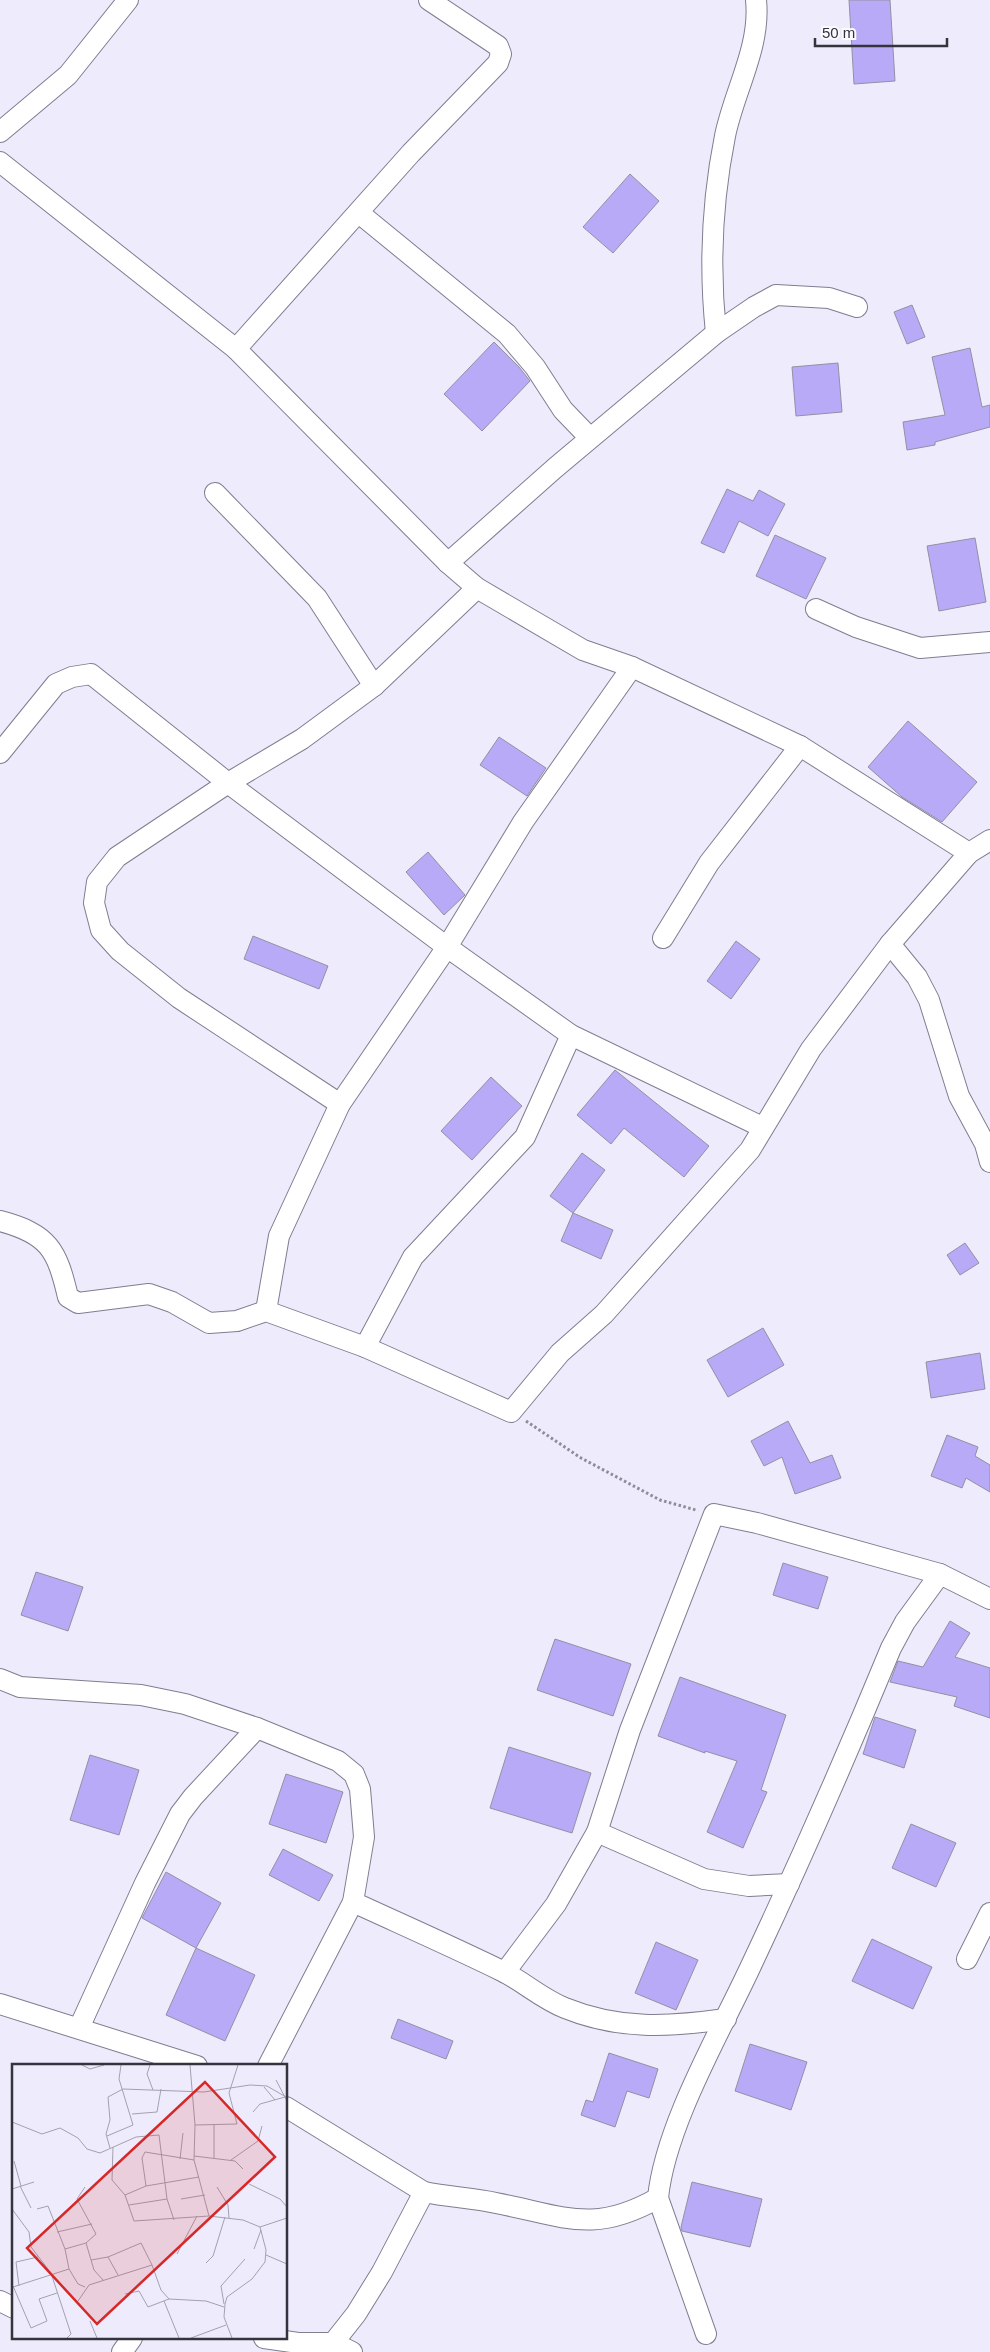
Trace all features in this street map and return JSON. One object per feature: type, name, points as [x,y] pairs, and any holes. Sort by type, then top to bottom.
[{"type":"street","points":[[0,132],[68,75],[128,0]]},
{"type":"street","points":[[236,349],[411,153],[498,63],[500,54],[498,46],[429,0]]},
{"type":"street","points":[[716,333],[711,286],[715,202],[725,135],[740,90],[758,17],[756,0]]},
{"type":"street","points":[[0,162],[236,349],[448,563],[477,588],[583,650],[632,667],[800,746],[969,853]]},
{"type":"street","points":[[359,213],[507,334],[536,367],[563,410],[590,438]]},
{"type":"street","points":[[448,563],[590,438],[716,333],[776,295],[829,298],[857,307]]},
{"type":"street","points":[[215,492],[317,598],[374,686]]},
{"type":"street","points":[[340,1104],[179,998],[120,951],[102,930],[94,902],[97,882],[118,857],[228,783],[302,739],[374,686],[477,588]]},
{"type":"street","points":[[816,609],[856,627],[920,648],[990,642]]},
{"type":"street","points":[[266,1311],[280,1236],[340,1104],[447,947],[523,822],[632,667]]},
{"type":"street","points":[[0,753],[56,684],[72,677],[91,674],[228,783],[447,947],[571,1035],[762,1127]]},
{"type":"street","points":[[663,938],[709,863],[800,746]]},
{"type":"street","points":[[0,1221],[34,1233],[50,1246],[62,1272],[68,1297],[78,1303],[149,1294],[172,1302],[209,1323],[237,1321],[266,1311],[365,1347],[511,1412],[560,1353],[604,1314],[705,1203],[750,1150],[762,1127],[811,1049],[890,944],[969,853],[990,840]]},
{"type":"street","points":[[890,944],[917,977],[929,1000],[959,1096],[984,1144],[990,1162]]},
{"type":"street","points":[[365,1347],[413,1257],[525,1137],[571,1035]]},
{"type":"street","points":[[505,1972],[556,1904],[597,1832],[630,1730],[714,1514],[757,1523],[940,1574],[990,1598]]},
{"type":"street","points":[[706,2334],[658,2198],[660,2177],[668,2150],[693,2088],[818,1823],[891,1648],[905,1622],[940,1574]]},
{"type":"street","points":[[0,1680],[20,1686],[141,1695],[185,1704],[257,1728],[338,1761],[354,1774],[360,1789],[364,1837],[353,1902],[269,2064]]},
{"type":"street","points":[[79,2028],[145,1883],[180,1814],[193,1796],[257,1728]]},
{"type":"street","points":[[597,1832],[704,1879],[749,1886],[789,1884]]},
{"type":"street","points":[[353,1902],[505,1972],[563,2008],[622,2024],[655,2027],[726,2019]]},
{"type":"street","points":[[967,1959],[990,1913]]},
{"type":"street","points":[[0,2004],[190,2064]]},
{"type":"street","points":[[288,2108],[424,2192],[453,2198],[491,2202],[588,2221],[612,2219],[635,2211],[658,2198]]},
{"type":"street","points":[[330,2347],[356,2314],[382,2272],[424,2192]]},
{"type":"street","points":[[0,2301],[12,2307]]},
{"type":"street","points":[[122,2352],[131,2340]]},
{"type":"street","points":[[278,2340],[352,2352]]},
{"type":"path","points":[[511,1412],[581,1458],[660,1500],[714,1514]]},
{"type":"building","points":[[849,0],[890,0],[895,81],[854,84]]},
{"type":"building","points":[[630,174],[659,201],[613,253],[583,227]]},
{"type":"building","points":[[912,305],[925,337],[907,344],[894,312]]},
{"type":"building","points":[[494,342],[530,381],[482,431],[444,394]]},
{"type":"building","points":[[970,348],[982,407],[990,405],[990,427],[935,442],[935,445],[907,450],[903,422],[945,415],[932,357]]},
{"type":"building","points":[[838,363],[842,412],[796,416],[792,367]]},
{"type":"building","points":[[727,489],[753,501],[759,490],[785,504],[768,536],[739,521],[724,553],[701,543]]},
{"type":"building","points":[[775,535],[826,558],[806,599],[756,576]]},
{"type":"building","points":[[975,538],[986,602],[939,611],[927,546]]},
{"type":"building","points":[[908,721],[977,782],[942,822],[902,797],[868,767]]},
{"type":"building","points":[[499,737],[546,768],[527,796],[480,765]]},
{"type":"building","points":[[428,852],[465,895],[444,915],[406,872]]},
{"type":"building","points":[[253,936],[328,966],[319,989],[244,959]]},
{"type":"building","points":[[736,941],[760,959],[731,999],[707,981]]},
{"type":"building","points":[[615,1070],[709,1146],[684,1177],[624,1128],[611,1144],[577,1115]]},
{"type":"building","points":[[491,1077],[522,1106],[472,1160],[441,1131]]},
{"type":"building","points":[[582,1153],[605,1170],[573,1213],[550,1196]]},
{"type":"building","points":[[573,1213],[613,1230],[601,1259],[561,1241]]},
{"type":"building","points":[[965,1243],[979,1263],[960,1275],[947,1255]]},
{"type":"building","points":[[763,1328],[784,1365],[728,1397],[707,1360]]},
{"type":"building","points":[[980,1353],[985,1389],[931,1398],[926,1362]]},
{"type":"building","points":[[788,1421],[810,1463],[832,1455],[841,1478],[795,1494],[782,1457],[764,1466],[751,1441]]},
{"type":"building","points":[[947,1435],[978,1447],[975,1456],[990,1465],[990,1492],[966,1478],[962,1488],[931,1476]]},
{"type":"building","points":[[783,1563],[828,1577],[818,1609],[773,1595]]},
{"type":"building","points":[[36,1572],[83,1587],[68,1631],[21,1615]]},
{"type":"building","points":[[950,1621],[970,1633],[955,1657],[990,1668],[990,1718],[954,1706],[957,1697],[890,1682],[898,1661],[923,1667]]},
{"type":"building","points":[[555,1639],[631,1664],[613,1716],[537,1690]]},
{"type":"building","points":[[680,1677],[786,1715],[761,1790],[767,1792],[743,1848],[707,1832],[737,1761],[705,1751],[705,1753],[658,1736]]},
{"type":"building","points":[[875,1717],[916,1730],[904,1768],[863,1754]]},
{"type":"building","points":[[509,1747],[591,1773],[572,1833],[490,1808]]},
{"type":"building","points":[[90,1755],[139,1770],[119,1835],[70,1820]]},
{"type":"building","points":[[286,1774],[343,1792],[326,1843],[269,1824]]},
{"type":"building","points":[[911,1824],[956,1843],[936,1887],[892,1868]]},
{"type":"building","points":[[283,1849],[333,1875],[319,1901],[269,1875]]},
{"type":"building","points":[[166,1872],[221,1903],[196,1948],[142,1918]]},
{"type":"building","points":[[872,1939],[932,1967],[913,2009],[852,1981]]},
{"type":"building","points":[[656,1942],[698,1960],[676,2010],[635,1993]]},
{"type":"building","points":[[196,1948],[255,1975],[225,2041],[166,2015]]},
{"type":"building","points":[[398,2019],[453,2041],[446,2059],[391,2038]]},
{"type":"building","points":[[750,2044],[807,2062],[791,2110],[735,2091]]},
{"type":"building","points":[[609,2053],[658,2069],[649,2098],[627,2091],[615,2127],[581,2115],[586,2100],[593,2102]]},
{"type":"building","points":[[692,2182],[762,2199],[750,2247],[682,2231],[681,2227]]}]
